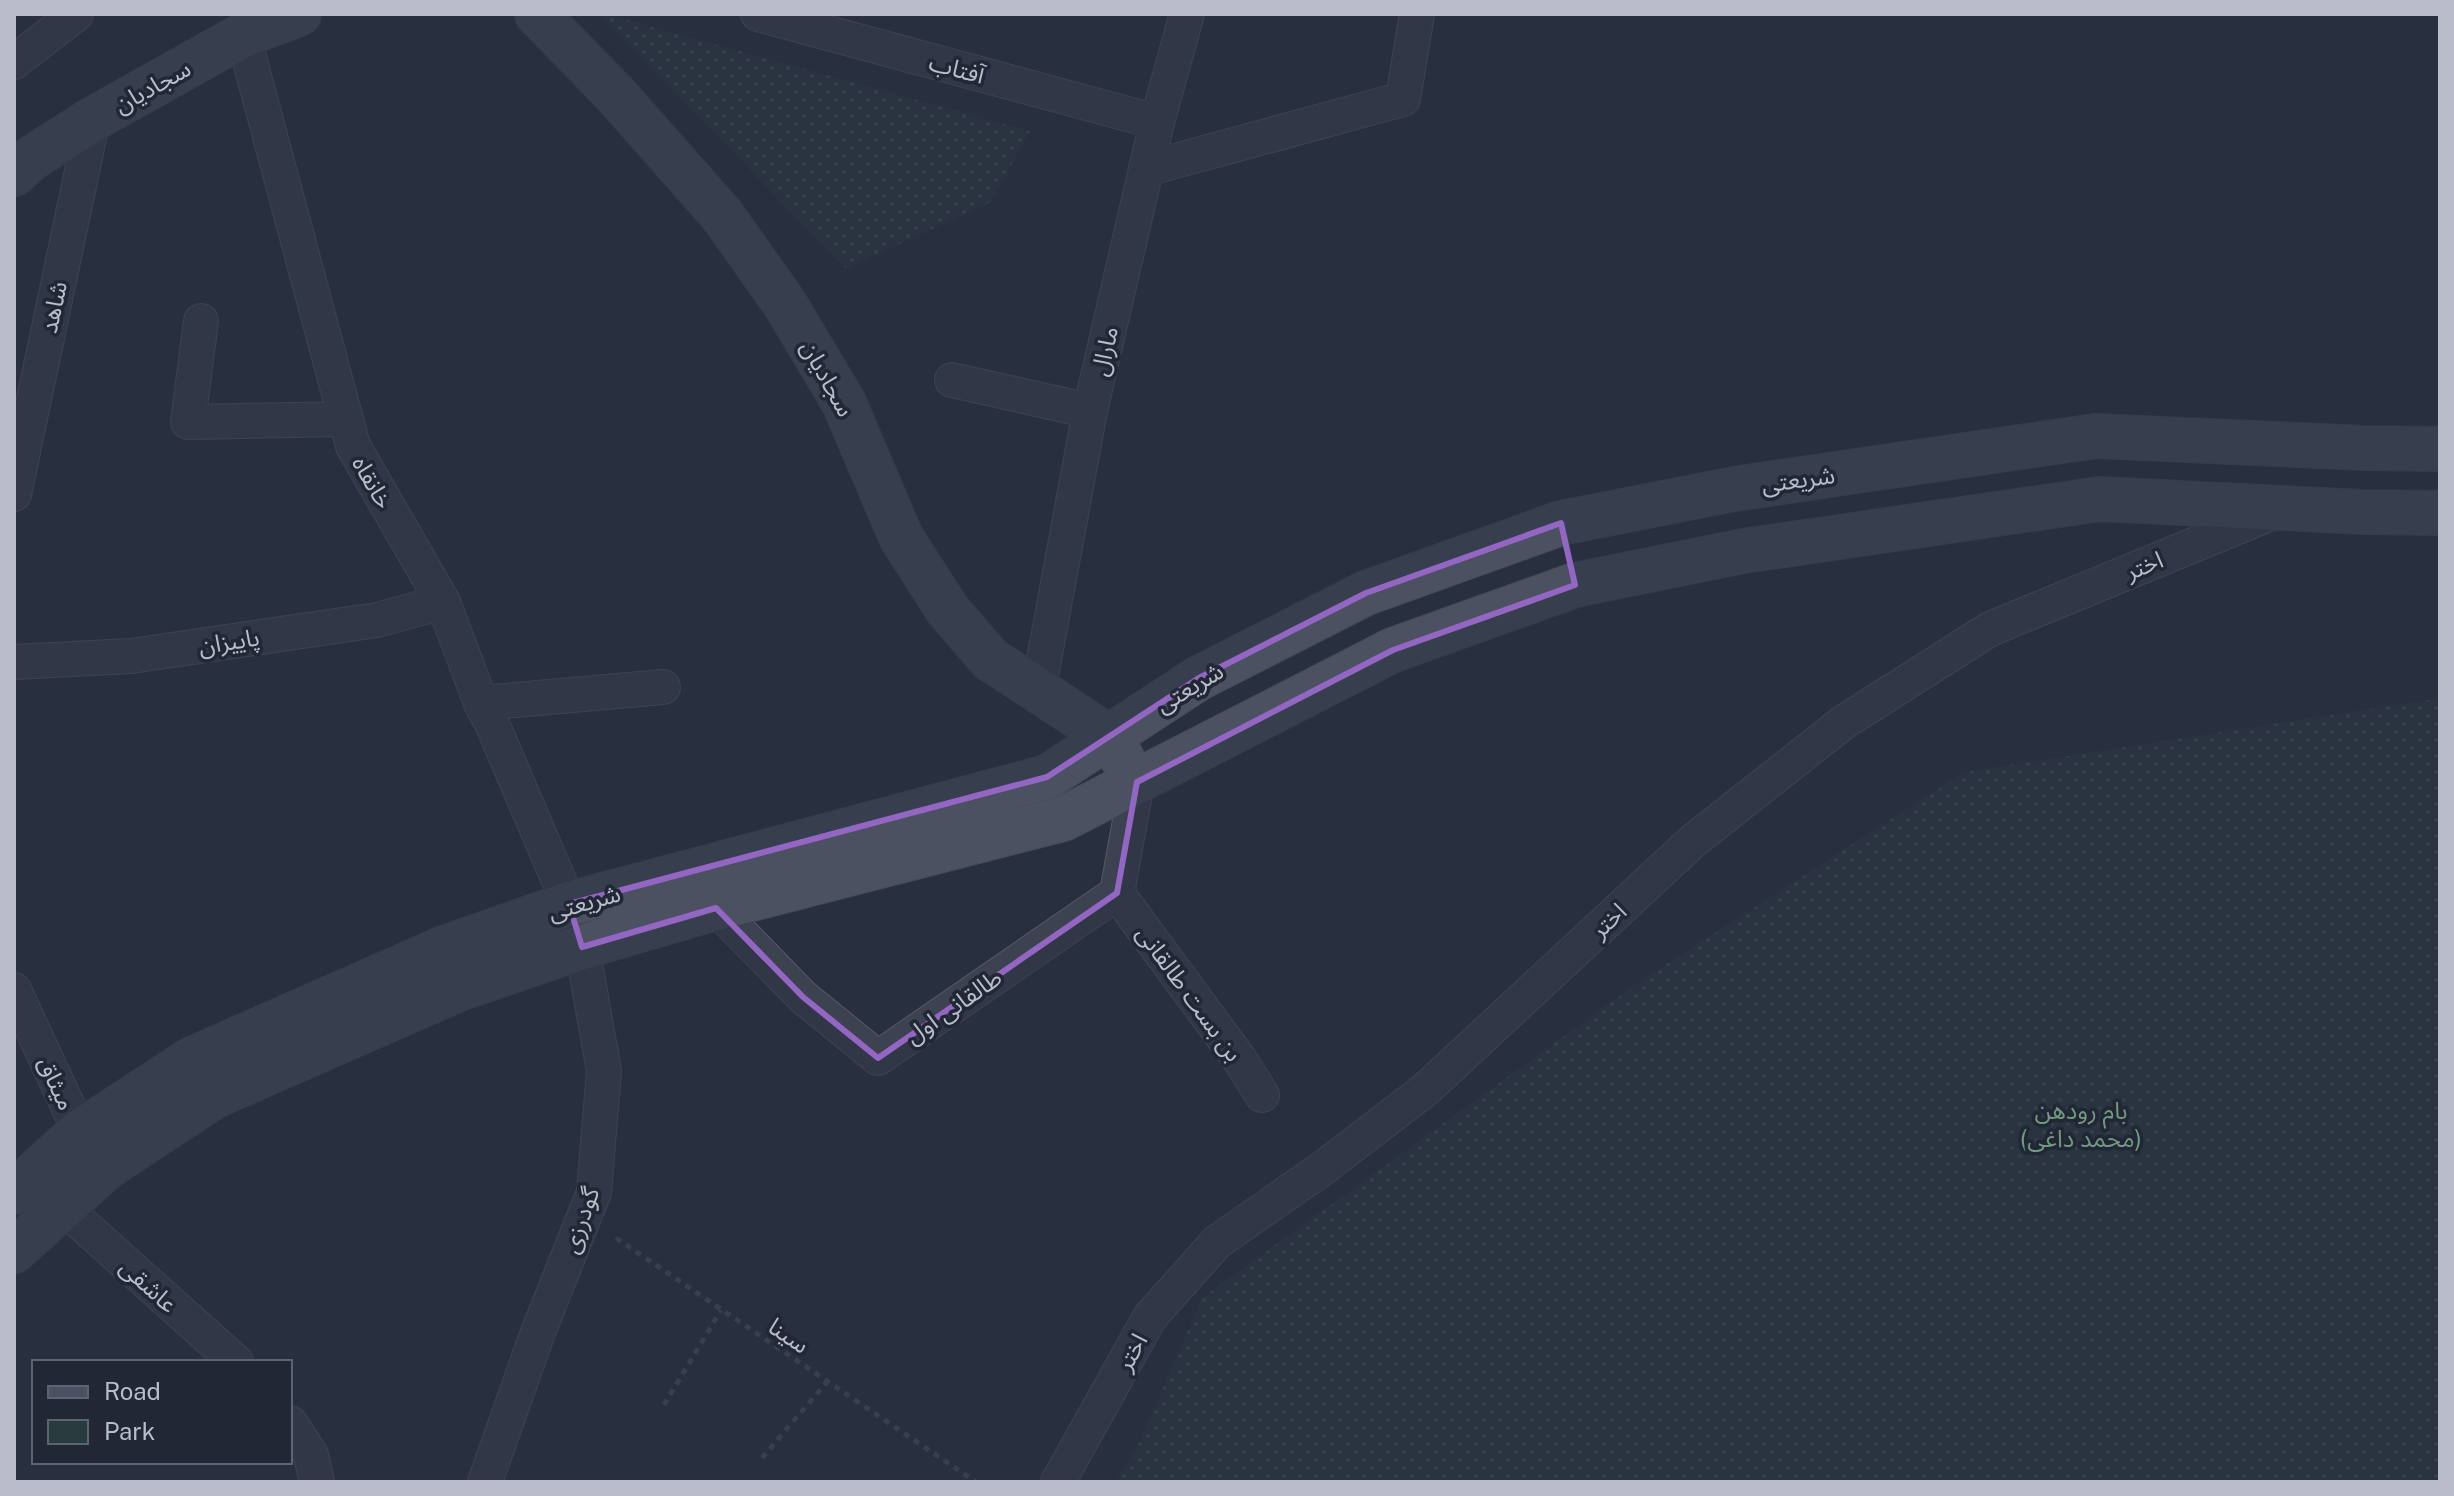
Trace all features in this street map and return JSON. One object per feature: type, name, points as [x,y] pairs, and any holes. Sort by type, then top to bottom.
[{"type":"street","points":[[14,62],[76,14]]},
{"type":"street","name":"سجادیان","points":[[14,174],[32,158],[93,119],[243,35],[299,14]]},
{"type":"street","name":"سجادیان","points":[[537,14],[615,94],[722,215],[785,304],[844,403],[901,537],[947,609],[990,659],[1109,737]]},
{"type":"street","name":"آفتاب","points":[[758,14],[1157,122]]},
{"type":"street","name":"مارال","points":[[1038,692],[1090,411],[1157,122],[1187,14]]},
{"type":"street","points":[[1146,169],[1403,99],[1417,14]]},
{"type":"street","name":"خانقاه","points":[[243,35],[353,446],[443,602],[481,703],[569,904]]},
{"type":"street","name":"شاهد","points":[[14,494],[93,119]]},
{"type":"street","points":[[201,321],[188,422],[346,419]]},
{"type":"street","points":[[952,380],[1090,411]]},
{"type":"street","name":"شریعتی","points":[[14,1192],[80,1132],[192,1059],[444,948],[569,904],[1047,777],[1199,678],[1366,593],[1561,523],[1734,489],[2096,436],[2348,448],[2440,449]]},
{"type":"street","name":"شریعتی","points":[[14,1251],[107,1167],[213,1097],[459,989],[582,947],[716,908],[1063,819],[1393,650],[1575,585],[1743,551],[2100,499],[2281,509],[2440,513]]},
{"type":"street","name":"اختر","points":[[1058,1482],[1150,1317],[1217,1242],[1323,1168],[1425,1090],[1693,841],[1844,722],[1990,629],[2281,509]]},
{"type":"street","points":[[1561,523],[1575,585]]},
{"type":"street","name":"پاییزان","points":[[14,662],[131,656],[377,620],[443,602]]},
{"type":"street","points":[[481,703],[663,687]]},
{"type":"street","points":[[1109,737],[1137,782],[1117,893]]},
{"type":"street","name":"طالقانی اول","points":[[716,908],[803,997],[878,1058],[1117,893]]},
{"type":"street","name":"بن بست طالقانی","points":[[1117,893],[1240,1060],[1262,1095]]},
{"type":"street","name":"گودرزی","points":[[485,1482],[537,1335],[594,1192],[604,1071],[582,947],[569,904]]},
{"type":"street","name":"میثاق","points":[[14,990],[80,1132]]},
{"type":"street","name":"عاشقی","points":[[63,1207],[234,1360]]},
{"type":"street","points":[[292,1426],[311,1455],[317,1482]]},
{"type":"path","name":"سینا","points":[[584,1216],[976,1482]]},
{"type":"path","points":[[664,1405],[721,1310]]},
{"type":"path","points":[[762,1458],[827,1382]]},
{"type":"highlighted area","points":[[1561,523],[1575,585],[1393,650],[1137,782],[1117,893],[878,1058],[803,997],[716,908],[582,947],[569,904],[1047,777],[1199,678],[1366,593]]},
{"type":"green space","points":[[599,14],[1030,131],[991,202],[846,269]]},
{"type":"green space","name":"بام رودهن (محمد داغی)","points":[[2440,698],[2440,1482],[1116,1482],[1140,1441],[1202,1298],[1639,982],[1964,772]]}]
